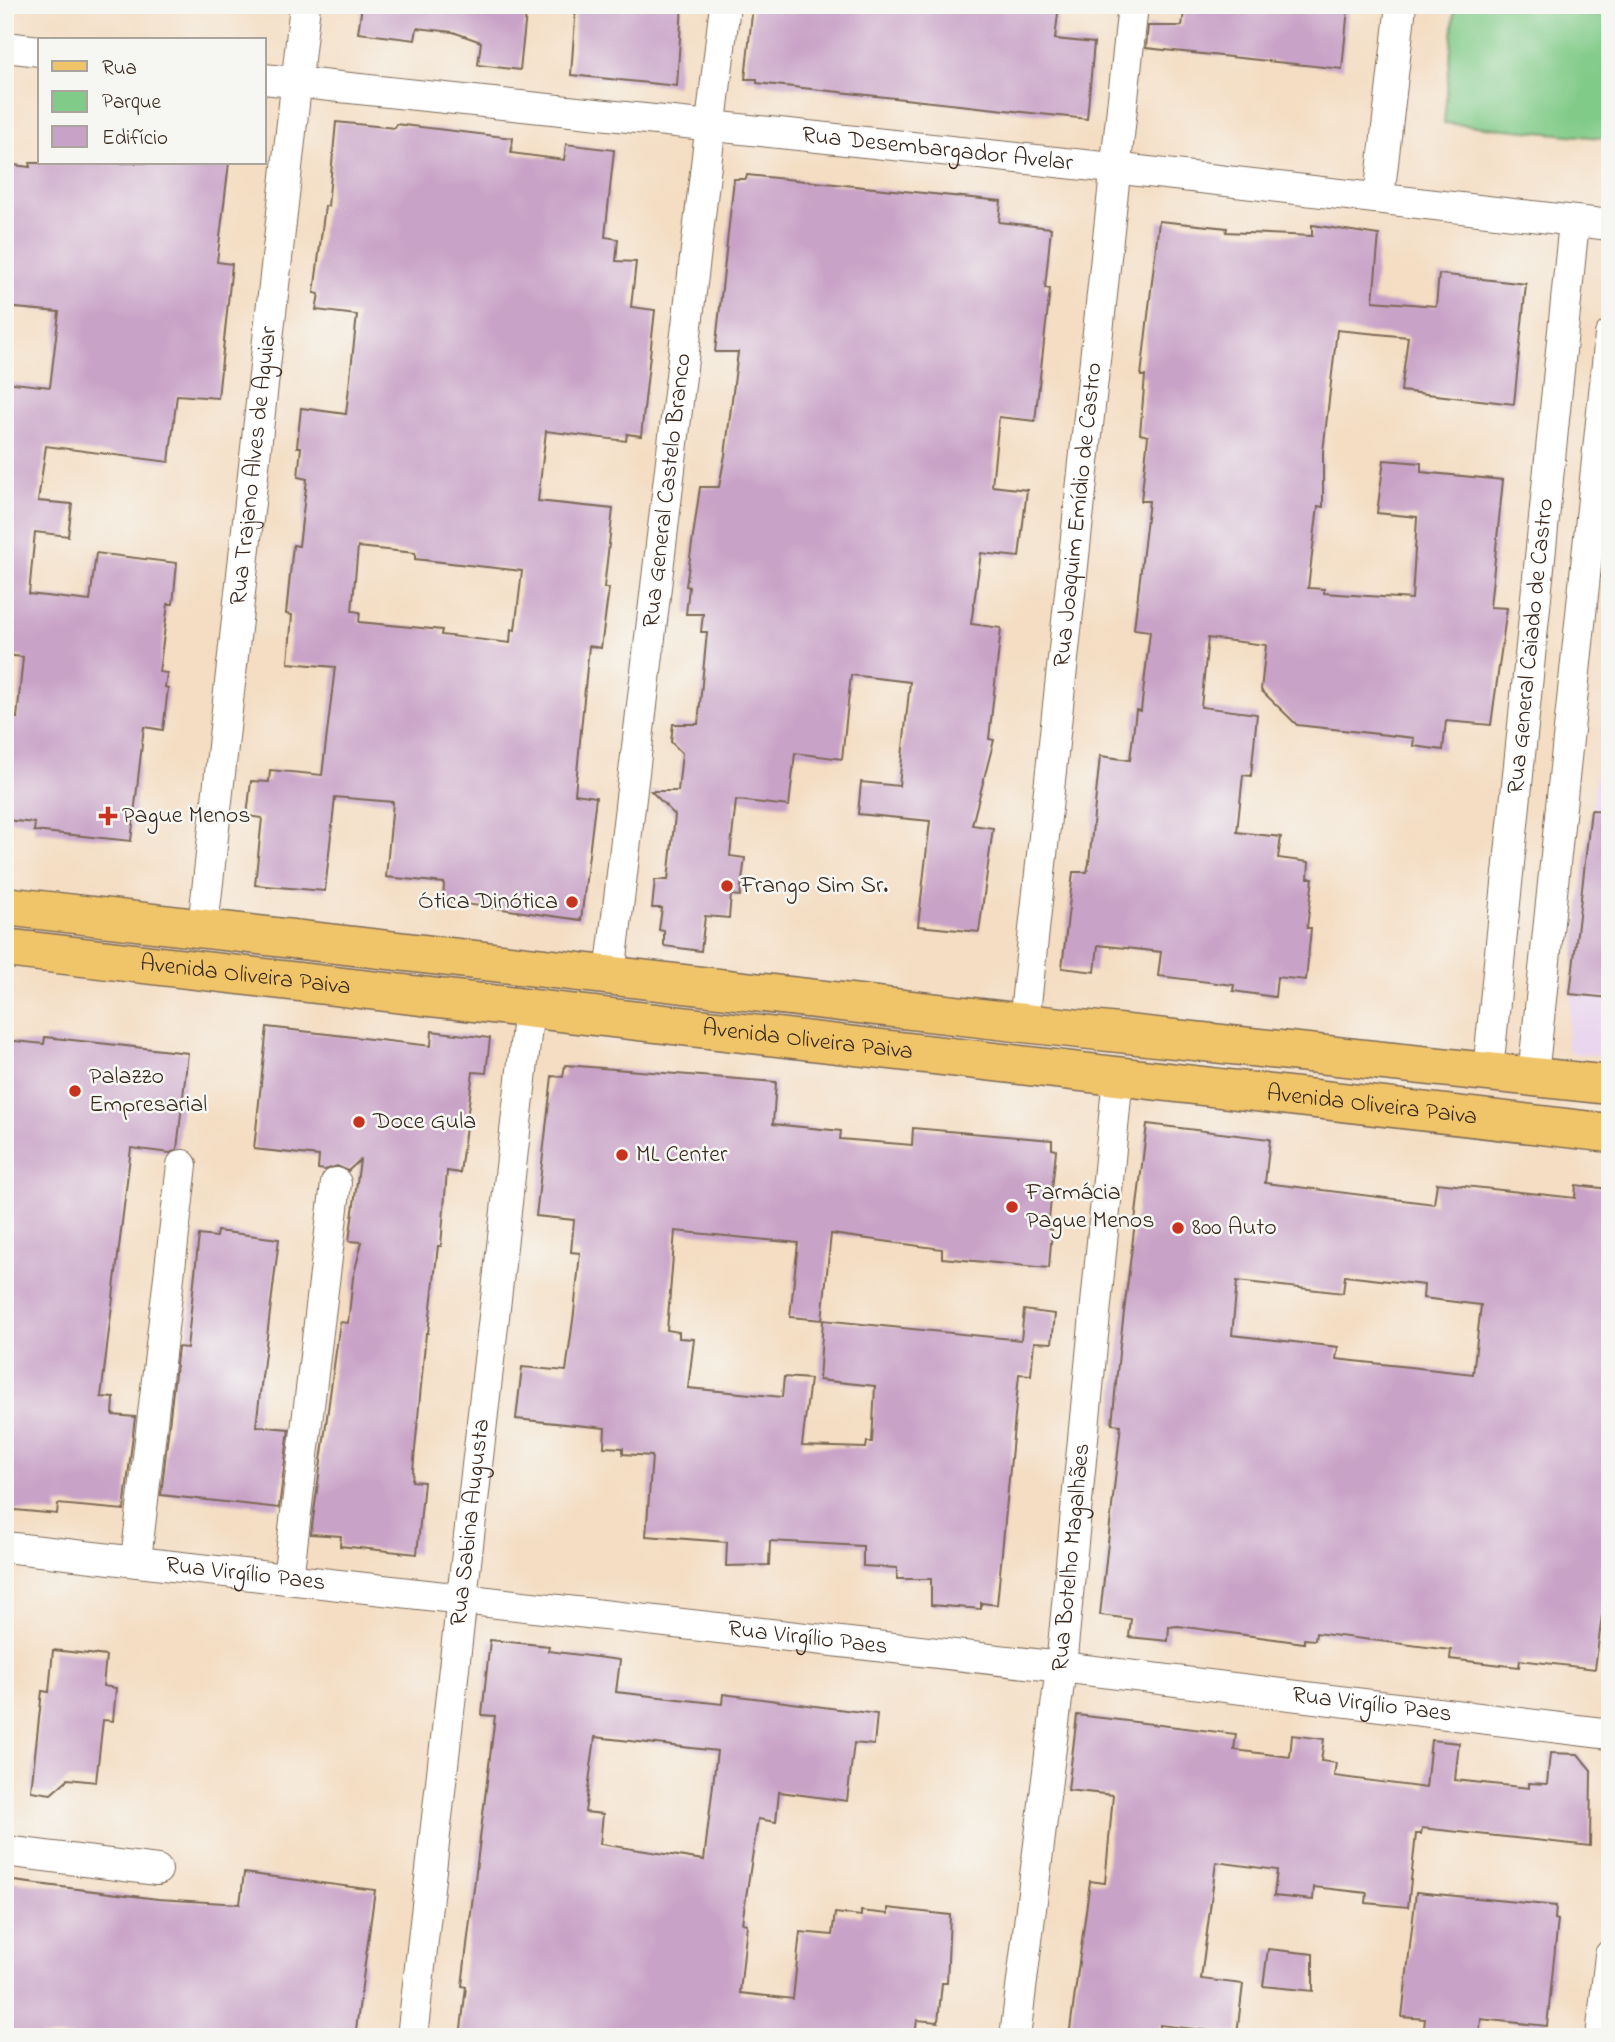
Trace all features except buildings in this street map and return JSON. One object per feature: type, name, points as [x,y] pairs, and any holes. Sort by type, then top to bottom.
[{"type":"main road","name":"Avenida Oliveira Paiva","points":[[5,906],[1024,1023],[1610,1085]]},
{"type":"main road","name":"Avenida Oliveira Paiva","points":[[5,948],[1610,1133]]},
{"type":"street","name":"Rua Trajano Alves de Aguiar","points":[[203,927],[305,5]]},
{"type":"street","name":"Rua General Castelo Branco","points":[[610,975],[725,5]]},
{"type":"street","name":"Rua Joaquim Emídio de Castro","points":[[1024,1023],[1133,5]]},
{"type":"street","points":[[1379,198],[1401,5]]},
{"type":"street","points":[[5,47],[38,51]]},
{"type":"street","name":"Rua Desembargador Avelar","points":[[266,79],[1114,169],[1610,225]]},
{"type":"street","name":"Rua General Caiado de Castro","points":[[1488,1071],[1574,222]]},
{"type":"street","name":"Rua General Caiado de Castro","points":[[1533,1076],[1610,335]]},
{"type":"street","name":"Rua Sabina Augusta","points":[[412,2037],[529,1009]]},
{"type":"street","name":"Rua Botelho Magalhães","points":[[1015,2037],[1061,1667],[1118,1076]]},
{"type":"street","points":[[136,1560],[182,1165]]},
{"type":"street","points":[[288,1579],[336,1183]]},
{"type":"street","name":"Rua Virgílio Paes","points":[[5,1547],[1061,1667],[1610,1734]]},
{"type":"street","points":[[5,1851],[157,1870]]},
{"type":"street","points":[[1601,2037],[1610,1955]]},
{"type":"shaded area","points":[[1605,691],[1610,691],[1610,1057],[1573,1053],[1566,1048]]},
{"type":"green space","points":[[1455,5],[1610,5],[1610,139],[1444,123]]},
{"type":"place","name":"Pague Menos","points":[[108,816]]},
{"type":"place","name":"Frango Sim Sr.","points":[[727,886]]},
{"type":"place","name":"Ótica Dinótica","points":[[572,902]]},
{"type":"place","name":"Palazzo Empresarial","points":[[75,1091]]},
{"type":"place","name":"Doce Gula","points":[[359,1122]]},
{"type":"place","name":"ML Center","points":[[622,1155]]},
{"type":"place","name":"Farmácia Pague Menos","points":[[1012,1207]]},
{"type":"place","name":"800 Auto","points":[[1178,1228]]}]
